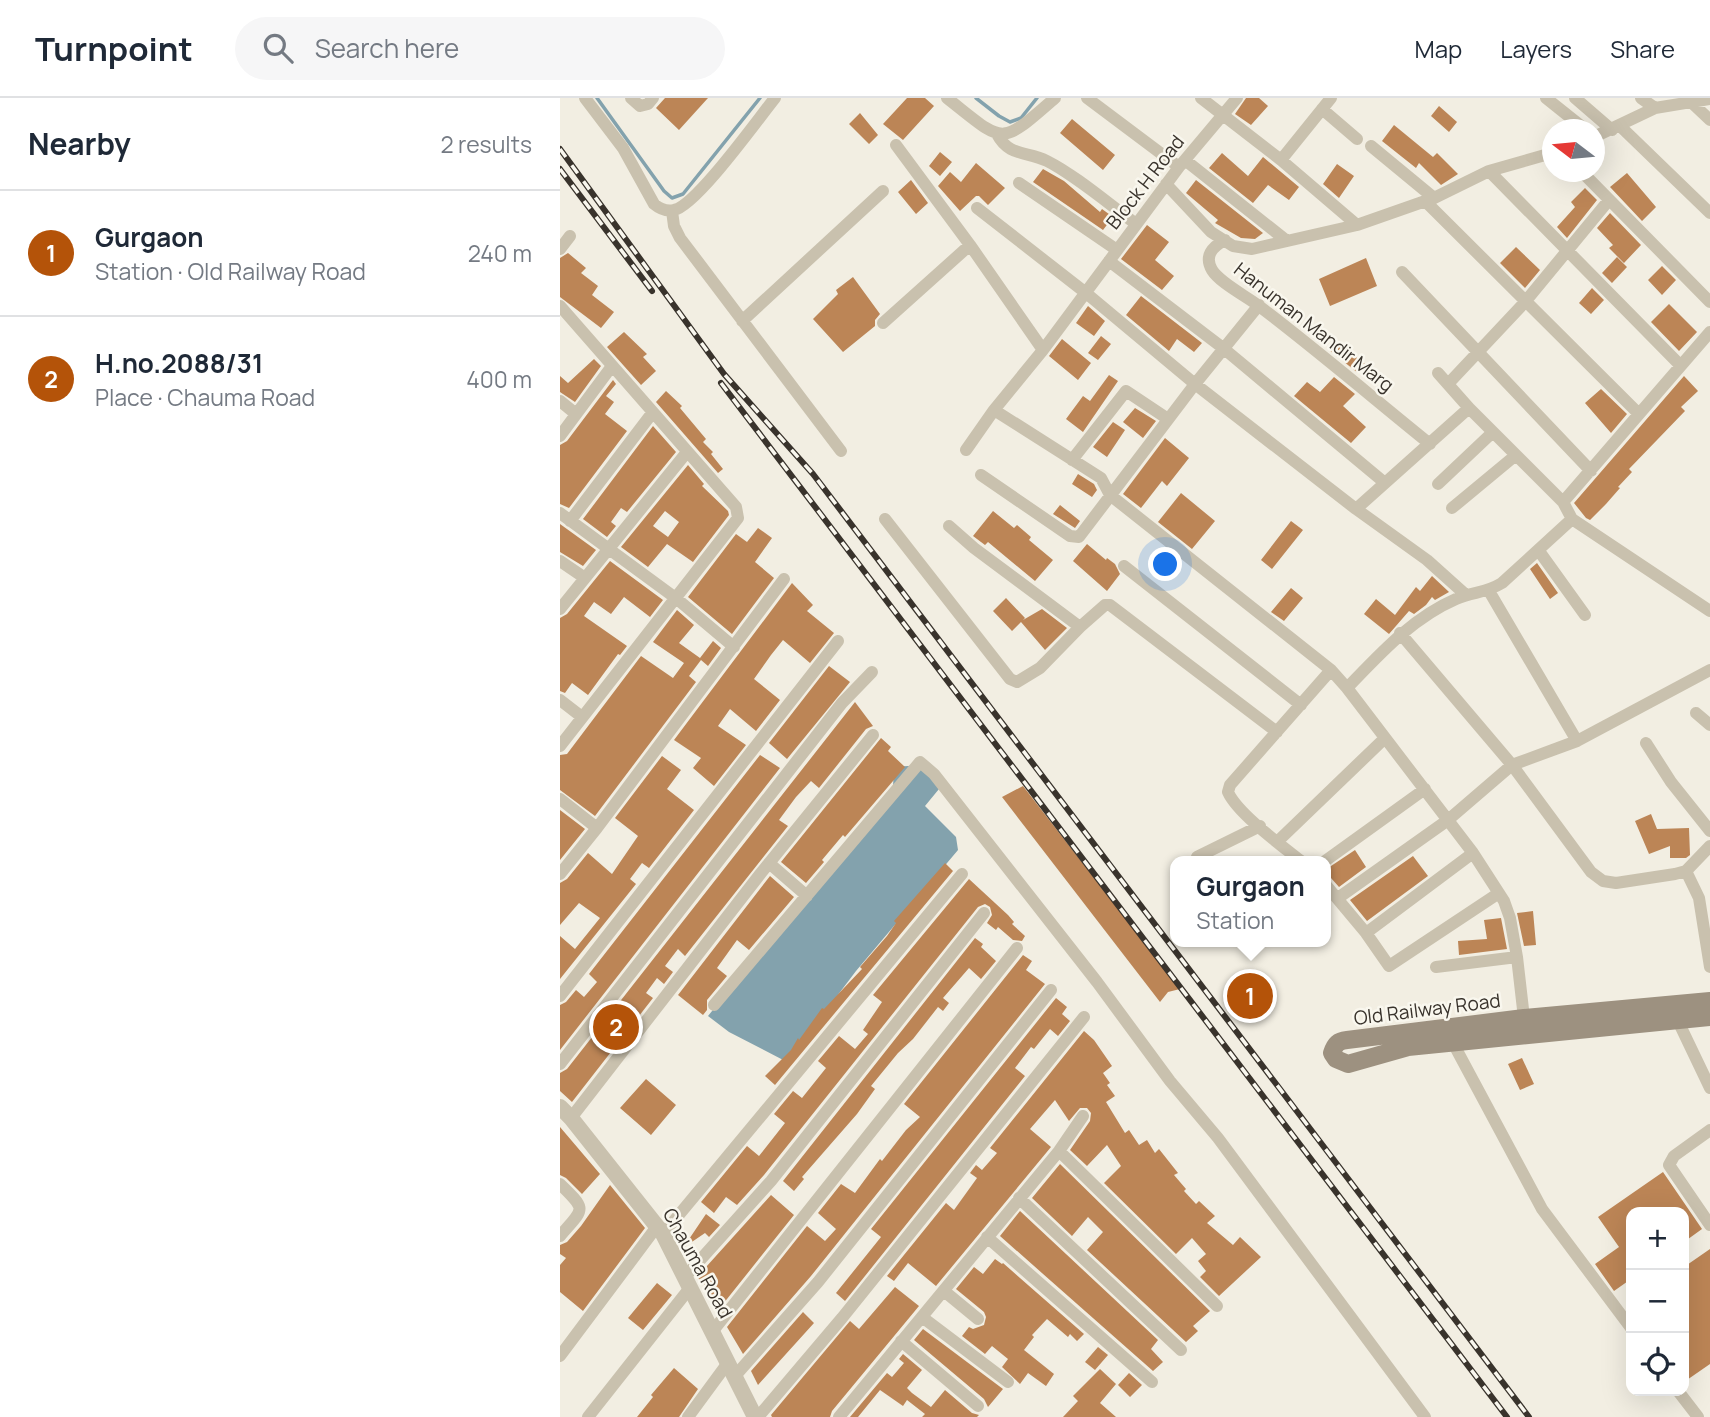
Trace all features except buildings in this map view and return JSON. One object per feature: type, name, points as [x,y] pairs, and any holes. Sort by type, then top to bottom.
[{"type":"main road","name":"Old Railway Road","points":[[1710,1001],[1524,1018],[1339,1041],[1332,1053],[1336,1059],[1348,1064],[1408,1047],[1710,1017]]},
{"type":"street","points":[[585,98],[623,148],[654,204],[663,210],[672,211],[684,205],[702,189],[775,98]]},
{"type":"street","points":[[631,98],[640,106],[648,104],[653,98]]},
{"type":"street","points":[[947,98],[988,131],[997,134],[1015,132],[1055,98]]},
{"type":"street","points":[[1087,98],[1182,163],[1287,241]]},
{"type":"street","points":[[1202,98],[1281,160],[1357,225]]},
{"type":"street","name":"Block H Road","points":[[966,450],[1182,163],[1237,98]]},
{"type":"street","points":[[1281,160],[1331,98]]},
{"type":"street","points":[[1546,98],[1572,119]]},
{"type":"street","points":[[1576,98],[1616,128],[1710,213]]},
{"type":"street","points":[[1642,98],[1655,108]]},
{"type":"street","points":[[1605,133],[1655,108],[1709,99]]},
{"type":"street","points":[[1692,103],[1710,120]]},
{"type":"street","points":[[1322,109],[1357,139]]},
{"type":"street","points":[[997,134],[1003,145],[1009,149],[1045,160],[1136,225]]},
{"type":"street","points":[[896,145],[1043,350]]},
{"type":"street","points":[[1371,146],[1429,200],[1525,302],[1638,413]]},
{"type":"street","name":"Hanuman Mandir Marg","points":[[1430,444],[1213,271],[1209,257],[1211,250],[1224,240],[1233,246],[1252,249],[1357,225],[1429,200],[1489,171],[1542,156]]},
{"type":"street","points":[[1489,171],[1680,365]]},
{"type":"street","points":[[1592,182],[1710,302]]},
{"type":"street","points":[[1019,183],[1113,256],[1385,483]]},
{"type":"street","points":[[1166,184],[1189,211],[1211,232],[1224,240]]},
{"type":"street","points":[[742,321],[883,191]]},
{"type":"street","points":[[1448,384],[1525,302],[1609,200]]},
{"type":"street","points":[[977,208],[1086,293],[1195,384],[1356,509],[1427,560],[1466,595]]},
{"type":"street","points":[[672,211],[674,226],[680,238],[841,451]]},
{"type":"street","points":[[560,248],[570,236]]},
{"type":"street","points":[[883,323],[970,245]]},
{"type":"street","points":[[1402,272],[1591,471]]},
{"type":"street","points":[[981,475],[1073,538],[1082,535],[1168,419],[1259,305]]},
{"type":"street","points":[[560,306],[738,512],[738,518],[677,599],[560,746]]},
{"type":"street","points":[[1563,502],[1710,332]]},
{"type":"street","points":[[560,436],[612,366]]},
{"type":"street","points":[[1438,373],[1563,502],[1572,519],[1710,611]]},
{"type":"street","points":[[1072,460],[1126,391],[1168,419]]},
{"type":"street","points":[[560,401],[576,414]]},
{"type":"street","points":[[1356,509],[1469,408]]},
{"type":"street","points":[[994,410],[1101,478],[1110,495],[1331,670],[1347,688],[1473,853],[1499,893],[1510,918],[1524,1018]]},
{"type":"street","points":[[653,412],[565,517],[677,599],[734,646]]},
{"type":"street","points":[[1438,484],[1493,432]]},
{"type":"street","points":[[560,609],[687,452]]},
{"type":"street","points":[[1452,508],[1516,455]]},
{"type":"street","points":[[885,519],[1010,679],[1017,682],[1040,668],[1105,605],[1112,605],[1276,732]]},
{"type":"street","points":[[1347,688],[1401,633],[1455,599],[1489,591],[1502,583],[1572,519]]},
{"type":"street","points":[[949,526],[974,548],[1080,627]]},
{"type":"street","points":[[1539,551],[1586,615]]},
{"type":"street","points":[[560,561],[585,578]]},
{"type":"street","points":[[1124,566],[1301,705]]},
{"type":"street","points":[[560,874],[784,579]]},
{"type":"street","points":[[1489,591],[1577,741]]},
{"type":"street","points":[[1401,633],[1512,765],[1591,873],[1603,881],[1616,883],[1686,871],[1710,846]]},
{"type":"street","points":[[560,996],[838,641]]},
{"type":"street","points":[[1295,856],[1234,802],[1228,792],[1230,785],[1331,670]]},
{"type":"street","points":[[1338,898],[1448,820],[1512,765],[1577,741],[1710,670]]},
{"type":"street","points":[[560,1064],[842,703],[872,672]]},
{"type":"street","points":[[560,700],[582,717]]},
{"type":"street","points":[[1696,713],[1710,725]]},
{"type":"street","points":[[566,1113],[873,735]]},
{"type":"street","points":[[1277,842],[1384,739]]},
{"type":"street","points":[[1646,743],[1671,782],[1710,831]]},
{"type":"street","points":[[715,1005],[920,762],[934,774],[1170,1080],[1218,1138],[1425,1417]]},
{"type":"street","points":[[1331,857],[1425,789]]},
{"type":"street","points":[[560,799],[597,828]]},
{"type":"street","points":[[1199,856],[1260,826]]},
{"type":"street","points":[[1366,933],[1473,853]]},
{"type":"street","points":[[769,863],[807,896]]},
{"type":"street","points":[[1686,871],[1707,915],[1710,967]]},
{"type":"street","points":[[560,1356],[661,1230],[962,874]]},
{"type":"street","points":[[1331,890],[1389,966],[1499,893]]},
{"type":"street","points":[[588,1417],[686,1284],[984,913]]},
{"type":"street","points":[[712,1332],[1017,948]]},
{"type":"street","points":[[1436,967],[1517,957]]},
{"type":"street","points":[[688,1417],[818,1282],[1051,990]]},
{"type":"street","points":[[756,1417],[842,1318],[1084,1017]]},
{"type":"street","points":[[1678,1021],[1710,1088]]},
{"type":"street","points":[[1453,1043],[1542,1209],[1626,1321]]},
{"type":"street","name":"Chauma Road","points":[[566,1113],[661,1230],[686,1284],[756,1417]]},
{"type":"street","points":[[839,1417],[1059,1151],[1083,1116]]},
{"type":"street","points":[[1710,1130],[1674,1156],[1670,1165],[1710,1225]]},
{"type":"street","points":[[1059,1151],[1217,1306]]},
{"type":"street","points":[[560,1184],[581,1207],[579,1214],[560,1236]]},
{"type":"street","points":[[1019,1198],[1181,1350]]},
{"type":"street","points":[[987,1237],[1152,1382]]},
{"type":"street","points":[[944,1291],[978,1319]]},
{"type":"street","points":[[922,1317],[1008,1382]]},
{"type":"street","points":[[901,1341],[978,1405]]},
{"type":"street","points":[[1682,1396],[1698,1417]]},
{"type":"water","points":[[922,765],[939,789],[925,806],[956,837],[958,850],[856,971],[787,1062],[729,1032],[708,1016],[893,787],[894,767]]},
{"type":"waterway","points":[[597,98],[664,191],[672,198],[683,194],[760,98]]},
{"type":"waterway","points":[[976,98],[1010,122],[1021,118],[1037,98]]},
{"type":"railway","points":[[560,149],[724,374],[813,474],[1170,944]]},
{"type":"railway","points":[[560,169],[652,291]]},
{"type":"railway","points":[[721,383],[1507,1417]]},
{"type":"railway","points":[[1172,947],[1529,1417]]},
{"type":"place","name":"Gurgaon","points":[[1250,996]]},
{"type":"place","name":"H.no.2088/31","points":[[616,1027]]}]
